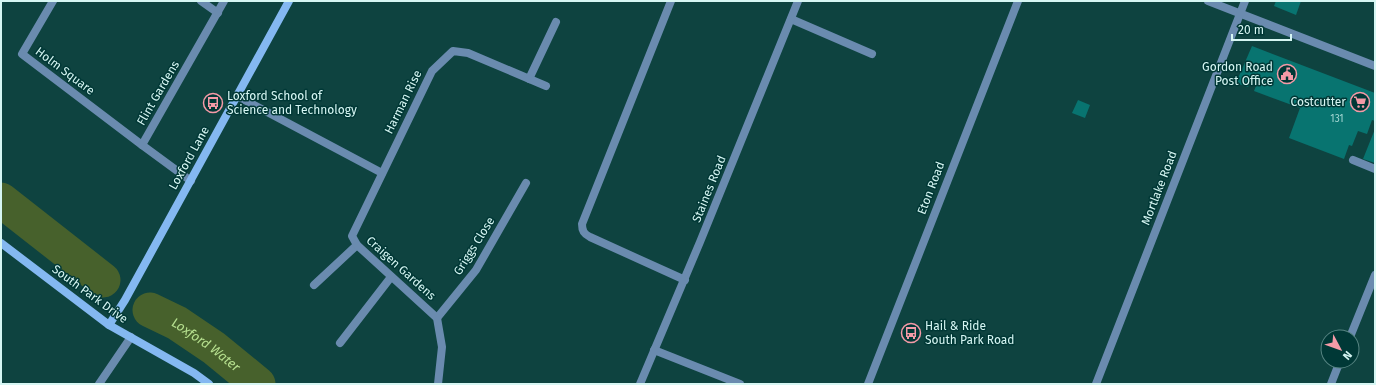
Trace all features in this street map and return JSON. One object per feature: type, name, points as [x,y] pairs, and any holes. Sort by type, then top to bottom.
[{"type":"street","name":"Holm Square","points":[[53,1],[22,54],[142,145]]},
{"type":"street","points":[[201,1],[218,13]]},
{"type":"street","name":"Flint Gardens","points":[[191,181],[142,145],[224,1]]},
{"type":"street","name":"Loxford Lane","points":[[109,325],[191,181],[289,1]]},
{"type":"street","points":[[671,1],[582,224],[582,230],[590,237],[685,280]]},
{"type":"street","name":"Staines Road","points":[[640,384],[685,280],[798,1]]},
{"type":"street","name":"Eton Road","points":[[868,384],[1018,1]]},
{"type":"street","points":[[1208,1],[1375,66]]},
{"type":"street","name":"Mortlake Road","points":[[1096,384],[1245,1]]},
{"type":"street","points":[[791,19],[872,54]]},
{"type":"street","points":[[530,79],[556,22]]},
{"type":"street","name":"Harman Rise","points":[[382,173],[432,71],[453,51],[468,53],[546,86]]},
{"type":"street","points":[[237,96],[382,173]]},
{"type":"street","points":[[1353,160],[1375,169]]},
{"type":"street","name":"Craigen Gardens","points":[[382,173],[352,236],[357,245],[391,278],[437,318],[442,347],[438,384]]},
{"type":"street","name":"Griggs Close","points":[[437,318],[476,270],[526,183]]},
{"type":"street","name":"South Park Drive","points":[[1,243],[109,325],[194,373],[209,384]]},
{"type":"street","points":[[314,284],[357,245]]},
{"type":"street","points":[[1353,329],[1375,275]]},
{"type":"street","points":[[340,343],[391,278]]},
{"type":"street","points":[[99,384],[131,337]]},
{"type":"street","points":[[654,350],[740,384]]},
{"type":"street","points":[[1331,384],[1337,369]]},
{"type":"building","points":[[1276,1],[1301,1],[1296,15],[1274,6]]},
{"type":"building","points":[[1252,46],[1375,93],[1375,121],[1372,120],[1367,134],[1358,131],[1352,146],[1349,145],[1344,159],[1289,138],[1300,108],[1254,91],[1260,76],[1253,74],[1248,87],[1236,83]]},
{"type":"building","points":[[1078,100],[1090,105],[1085,118],[1072,113]]},
{"type":"building","points":[[1375,129],[1375,163],[1363,159]]},
{"type":"waterway","name":"Loxford Water","points":[[1,200],[103,280]]},
{"type":"waterway","name":"Loxford Water","points":[[150,310],[177,323],[214,348],[258,384]]},
{"type":"place","name":"Gordon Road Post Office","points":[[1287,74]]},
{"type":"place","name":"Costcutter","points":[[1360,102]]},
{"type":"place","name":"Loxford School of Science and Technology","points":[[213,103]]},
{"type":"place","name":"Hail & Ride South Park Road","points":[[911,333]]}]
